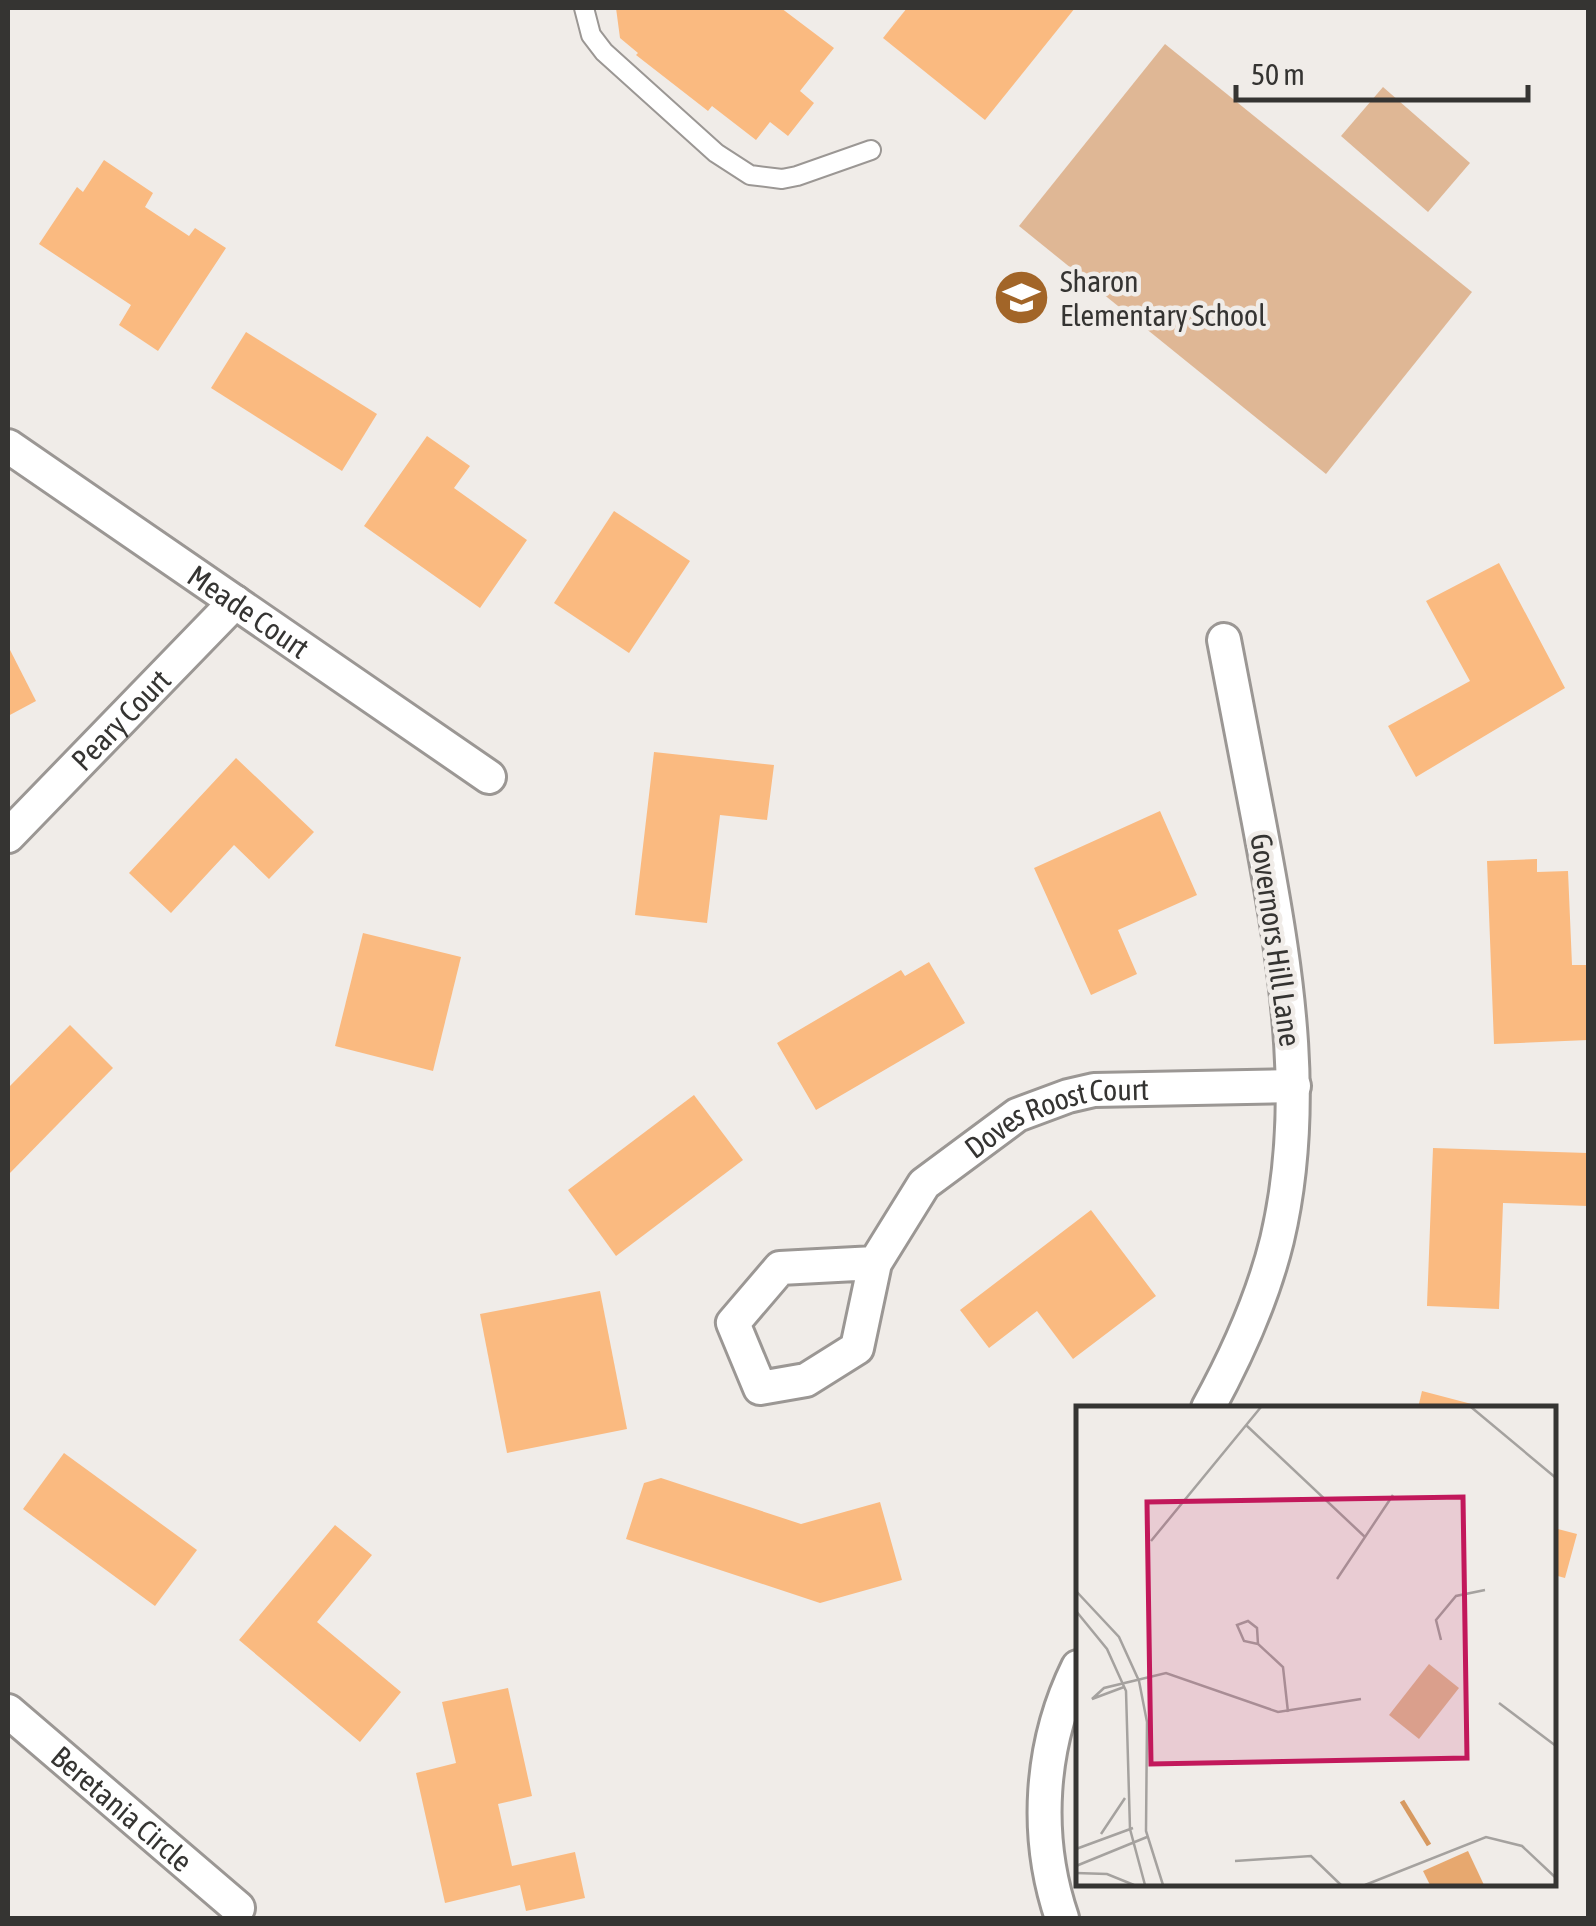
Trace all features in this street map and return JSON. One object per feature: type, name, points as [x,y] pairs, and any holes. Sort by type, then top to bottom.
[{"type":"street","name":"Meade Court","points":[[8,446],[489,777]]},
{"type":"street","name":"Peary Court","points":[[8,836],[234,602]]},
{"type":"street","name":"Governors Hill Lane","points":[[1209,1406],[1258,1299],[1277,1240],[1291,1151],[1294,1086],[1287,972],[1224,640]]},
{"type":"street","name":"Doves Roost Court","points":[[874,1263],[780,1268],[734,1323],[760,1388],[806,1380],[857,1348],[874,1263],[924,1184],[1018,1115],[1094,1090],[1294,1086]]},
{"type":"street","points":[[1062,1918],[1044,1827],[1046,1767],[1059,1712],[1076,1672]]},
{"type":"street","name":"Beretania Circle","points":[[8,1711],[238,1908]]},
{"type":"lane","points":[[584,8],[591,35],[604,52],[716,152],[750,175],[782,179],[797,176],[871,150]]},
{"type":"shaded area","points":[[1165,44],[1472,292],[1326,474],[1019,226]]},
{"type":"shaded area","points":[[1383,87],[1470,163],[1428,212],[1341,136]]},
{"type":"building","points":[[616,8],[781,8],[834,48],[800,91],[814,103],[788,136],[770,122],[756,140],[712,106],[708,111],[636,55],[620,38]]},
{"type":"building","points":[[907,8],[1075,8],[985,120],[883,38]]},
{"type":"building","points":[[104,160],[153,193],[145,207],[189,236],[195,228],[226,248],[158,351],[119,325],[131,305],[39,244],[77,187],[83,192]]},
{"type":"building","points":[[246,332],[377,414],[342,471],[211,388]]},
{"type":"building","points":[[427,436],[470,466],[454,488],[527,540],[480,608],[364,526]]},
{"type":"building","points":[[614,511],[690,561],[629,653],[554,603]]},
{"type":"building","points":[[1499,563],[1565,688],[1416,777],[1388,726],[1470,681],[1426,601]]},
{"type":"building","points":[[8,646],[36,701],[8,716]]},
{"type":"building","points":[[654,752],[774,765],[767,820],[720,815],[707,923],[635,915]]},
{"type":"building","points":[[236,758],[314,832],[269,879],[234,845],[171,913],[129,873]]},
{"type":"building","points":[[1160,811],[1197,895],[1118,930],[1137,974],[1091,995],[1034,868]]},
{"type":"building","points":[[1537,859],[1537,872],[1568,871],[1572,965],[1588,965],[1588,1040],[1494,1044],[1487,861]]},
{"type":"building","points":[[363,933],[461,957],[433,1071],[335,1046]]},
{"type":"building","points":[[929,962],[965,1023],[816,1110],[777,1043],[901,970],[905,976]]},
{"type":"building","points":[[70,1025],[113,1068],[8,1175],[8,1088]]},
{"type":"building","points":[[694,1095],[743,1160],[616,1256],[568,1190]]},
{"type":"building","points":[[1433,1148],[1588,1153],[1588,1206],[1503,1203],[1499,1309],[1427,1306]]},
{"type":"building","points":[[1091,1210],[1156,1296],[1073,1359],[1037,1311],[989,1348],[960,1310]]},
{"type":"building","points":[[600,1291],[627,1429],[507,1453],[480,1314]]},
{"type":"building","points":[[1422,1391],[1479,1406],[1418,1406]]},
{"type":"building","points":[[64,1453],[197,1550],[155,1606],[23,1509]]},
{"type":"building","points":[[661,1478],[801,1524],[880,1502],[902,1580],[820,1603],[626,1539],[644,1483]]},
{"type":"building","points":[[335,1525],[372,1555],[317,1622],[401,1692],[360,1742],[239,1640]]},
{"type":"building","points":[[1556,1529],[1577,1534],[1565,1578],[1556,1576]]},
{"type":"building","points":[[508,1688],[532,1796],[498,1804],[512,1866],[575,1852],[585,1898],[526,1911],[520,1885],[445,1903],[416,1773],[456,1763],[442,1702]]},
{"type":"place","name":"Sharon Elementary School","points":[[1021,298]]}]
